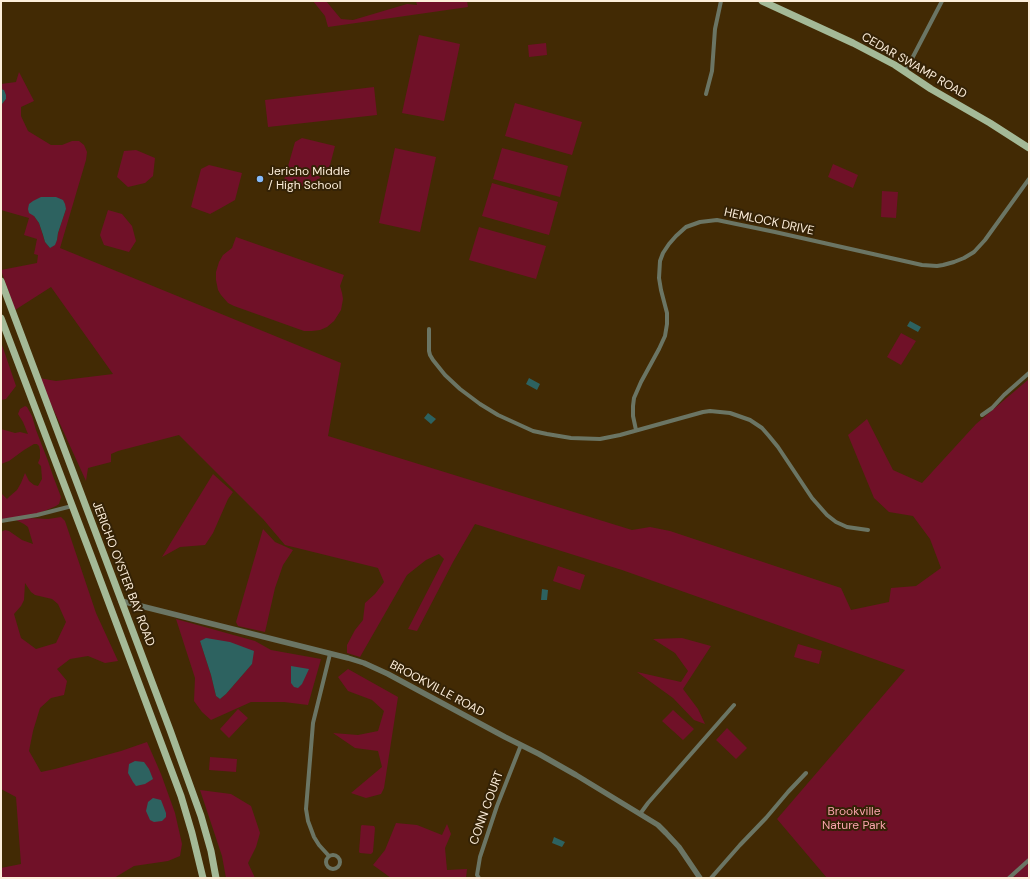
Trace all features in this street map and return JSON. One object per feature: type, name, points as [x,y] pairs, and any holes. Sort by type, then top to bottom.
[{"type":"main road","name":"CEDAR SWAMP ROAD","points":[[762,1],[853,43],[895,65],[931,89],[990,123],[1029,148]]},
{"type":"main road","name":"JERICHO OYSTER BAY ROAD","points":[[1,280],[170,730],[202,820],[216,878]]},
{"type":"main road","name":"JERICHO OYSTER BAY ROAD","points":[[1,318],[181,796],[190,824],[203,878]]},
{"type":"main road","points":[[23,375],[35,370]]},
{"type":"main road","points":[[92,558],[98,564],[110,596],[121,601]]},
{"type":"main road","points":[[190,824],[202,820]]},
{"type":"street","points":[[706,94],[712,71],[715,29],[721,1]]},
{"type":"street","points":[[905,72],[942,1]]},
{"type":"street","name":"HEMLOCK DRIVE","points":[[636,430],[633,416],[634,398],[665,336],[667,324],[667,313],[658,278],[660,261],[669,244],[686,228],[700,222],[717,220],[922,265],[943,265],[964,258],[974,252],[985,240],[1029,180]]},
{"type":"street","points":[[429,329],[429,351],[433,360],[445,375],[460,389],[498,415],[533,430],[547,434],[571,438],[600,439],[620,435],[703,412],[722,411],[750,420],[762,428],[778,447],[812,498],[827,515],[836,522],[847,527],[868,530]]},
{"type":"street","points":[[982,415],[992,408],[1029,373]]},
{"type":"street","points":[[1,522],[72,506]]},
{"type":"street","name":"BROOKVILLE ROAD","points":[[121,601],[348,658],[364,663],[388,674],[505,738],[539,754],[658,825],[679,847],[700,878]]},
{"type":"street","points":[[329,856],[314,837],[308,821],[306,809],[313,723],[330,654]]},
{"type":"street","points":[[640,814],[734,705]]},
{"type":"street","name":"CONN COURT","points":[[479,878],[480,857],[497,806],[521,745]]},
{"type":"street","points":[[711,878],[806,773]]},
{"type":"street","points":[[1009,878],[1029,860]]},
{"type":"green space","points":[[313,1],[326,1],[341,19],[353,20],[407,4],[417,5],[416,1],[467,1],[468,7],[328,27],[325,16]]},
{"type":"green space","points":[[419,35],[460,44],[444,121],[402,113]]},
{"type":"green space","points":[[546,43],[547,55],[529,57],[528,45]]},
{"type":"green space","name":"Brookville Nature Park","points":[[19,72],[34,101],[21,107],[21,116],[28,131],[51,145],[62,145],[72,141],[79,141],[84,145],[87,152],[86,160],[60,248],[341,363],[328,436],[632,530],[650,527],[670,531],[841,588],[851,610],[889,602],[891,588],[916,586],[941,568],[930,539],[913,516],[889,512],[874,498],[848,435],[867,419],[893,470],[922,483],[976,424],[1029,379],[1029,878],[827,878],[777,819],[905,670],[622,570],[475,524],[453,562],[417,631],[408,629],[444,559],[439,554],[426,560],[407,575],[360,657],[347,653],[347,645],[355,630],[363,620],[365,603],[375,594],[384,582],[378,568],[285,545],[263,519],[179,435],[111,454],[111,462],[88,468],[86,481],[39,378],[56,381],[113,374],[51,287],[15,310],[1,270],[37,263],[38,255],[34,254],[37,239],[24,235],[29,218],[1,210],[1,109],[2,104],[6,99],[4,90],[1,89],[1,84],[16,82]],"holes":[[[66,209],[57,240],[50,248],[45,242],[39,223],[34,216]]]},
{"type":"green space","points":[[374,87],[377,115],[268,127],[265,100]]},
{"type":"green space","points":[[515,103],[582,122],[572,155],[505,136]]},
{"type":"green space","points":[[302,138],[335,146],[328,173],[304,187],[284,180],[295,142]]},
{"type":"green space","points":[[395,148],[436,157],[420,232],[379,223]]},
{"type":"green space","points":[[502,148],[568,166],[560,197],[493,179]]},
{"type":"green space","points":[[136,150],[155,158],[153,176],[145,183],[128,187],[117,177],[124,151]]},
{"type":"green space","points":[[833,164],[858,175],[853,188],[828,177]]},
{"type":"green space","points":[[209,165],[242,173],[235,200],[210,214],[191,207],[201,169]]},
{"type":"green space","points":[[492,183],[558,202],[549,235],[482,216]]},
{"type":"green space","points":[[882,191],[898,192],[896,218],[881,217]]},
{"type":"green space","points":[[108,210],[122,214],[132,226],[136,241],[129,252],[104,245],[100,235]]},
{"type":"green space","points":[[479,227],[546,246],[536,279],[469,260]]},
{"type":"green space","points":[[236,237],[344,275],[340,286],[343,299],[341,310],[334,321],[327,327],[320,330],[304,331],[228,303],[218,290],[216,272],[223,255],[232,248]]},
{"type":"green space","points":[[901,333],[916,341],[901,365],[887,357]]},
{"type":"green space","points":[[1,342],[16,386],[6,399],[1,400]]},
{"type":"green space","points":[[25,406],[27,407],[32,416],[61,497],[59,504],[56,506],[28,518],[48,519],[61,517],[65,521],[96,613],[118,661],[105,663],[88,656],[70,659],[57,669],[67,681],[64,695],[51,698],[40,708],[29,751],[41,772],[121,751],[147,742],[161,774],[175,813],[182,844],[180,856],[168,861],[134,866],[114,878],[1,878],[1,868],[21,864],[16,797],[1,789],[1,532],[5,530],[9,531],[22,540],[33,544],[28,527],[16,520],[1,519],[1,493],[7,499],[17,490],[25,473],[29,481],[34,485],[38,486],[42,479],[41,466],[38,463],[40,458],[40,450],[37,444],[34,444],[9,461],[1,464],[1,429],[15,433],[20,432],[28,434],[18,414],[20,409]],"holes":[[[25,583],[35,595],[52,599],[58,604],[66,622],[56,643],[36,649],[21,638],[14,614],[24,600]]]},
{"type":"green space","points":[[213,474],[233,492],[228,499],[213,533],[205,545],[180,547],[162,557]]},
{"type":"green space","points":[[263,529],[275,542],[293,550],[283,565],[275,588],[265,632],[238,626],[236,622]]},
{"type":"green space","points":[[558,566],[585,575],[580,590],[553,581]]},
{"type":"green space","points":[[176,619],[255,641],[271,650],[321,659],[308,705],[284,702],[251,702],[211,720],[202,712],[194,701],[195,678]],"holes":[[[200,641],[252,664],[220,699],[216,696]]]},
{"type":"green space","points":[[682,638],[711,646],[683,689],[698,709],[705,724],[694,720],[673,698],[637,672],[681,682],[688,671],[675,653],[653,639]]},
{"type":"green space","points":[[798,644],[822,651],[819,664],[794,657]]},
{"type":"green space","points":[[348,669],[398,697],[384,788],[381,794],[366,798],[351,793],[382,767],[378,751],[355,748],[333,733],[358,735],[378,731],[384,711],[372,700],[348,691],[338,677]]},
{"type":"green space","points":[[238,709],[248,718],[229,738],[220,729]]},
{"type":"green space","points":[[673,710],[694,729],[683,740],[662,721]]},
{"type":"green space","points":[[727,728],[747,748],[736,759],[716,740]]},
{"type":"green space","points":[[210,757],[237,759],[236,772],[209,770]]},
{"type":"green space","points":[[200,790],[231,794],[251,806],[260,833],[256,847],[248,863],[255,878],[226,878],[222,856]]},
{"type":"green space","points":[[396,823],[417,825],[442,835],[447,824],[451,834],[445,848],[447,870],[467,869],[466,878],[391,878],[373,865],[385,850]]},
{"type":"green space","points":[[362,825],[374,826],[375,828],[373,852],[371,854],[359,852]]},
{"type":"water","points":[[1,89],[4,90],[6,99],[2,104],[1,109]]},
{"type":"water","points":[[41,197],[56,197],[63,200],[66,209],[55,245],[50,248],[45,242],[39,223],[34,216],[29,213],[28,209],[29,204]]},
{"type":"water","points":[[910,321],[921,327],[918,332],[907,326]]},
{"type":"water","points":[[529,378],[540,384],[537,390],[526,384]]},
{"type":"water","points":[[428,413],[436,419],[431,424],[424,418]]},
{"type":"water","points":[[542,589],[548,590],[547,600],[541,600]]},
{"type":"water","points":[[206,638],[230,642],[254,651],[252,664],[220,699],[216,696],[200,641]]},
{"type":"water","points":[[291,666],[309,669],[302,684],[298,688],[294,687],[291,683]]},
{"type":"water","points":[[135,761],[144,762],[153,779],[145,784],[136,786],[128,773],[129,764]]},
{"type":"water","points":[[153,798],[161,800],[166,813],[166,817],[162,821],[154,822],[150,820],[146,811],[148,802]]},
{"type":"water","points":[[554,837],[565,842],[562,847],[552,843]]},
{"type":"place","name":"Jericho Middle / High School","points":[[260,179]]}]
